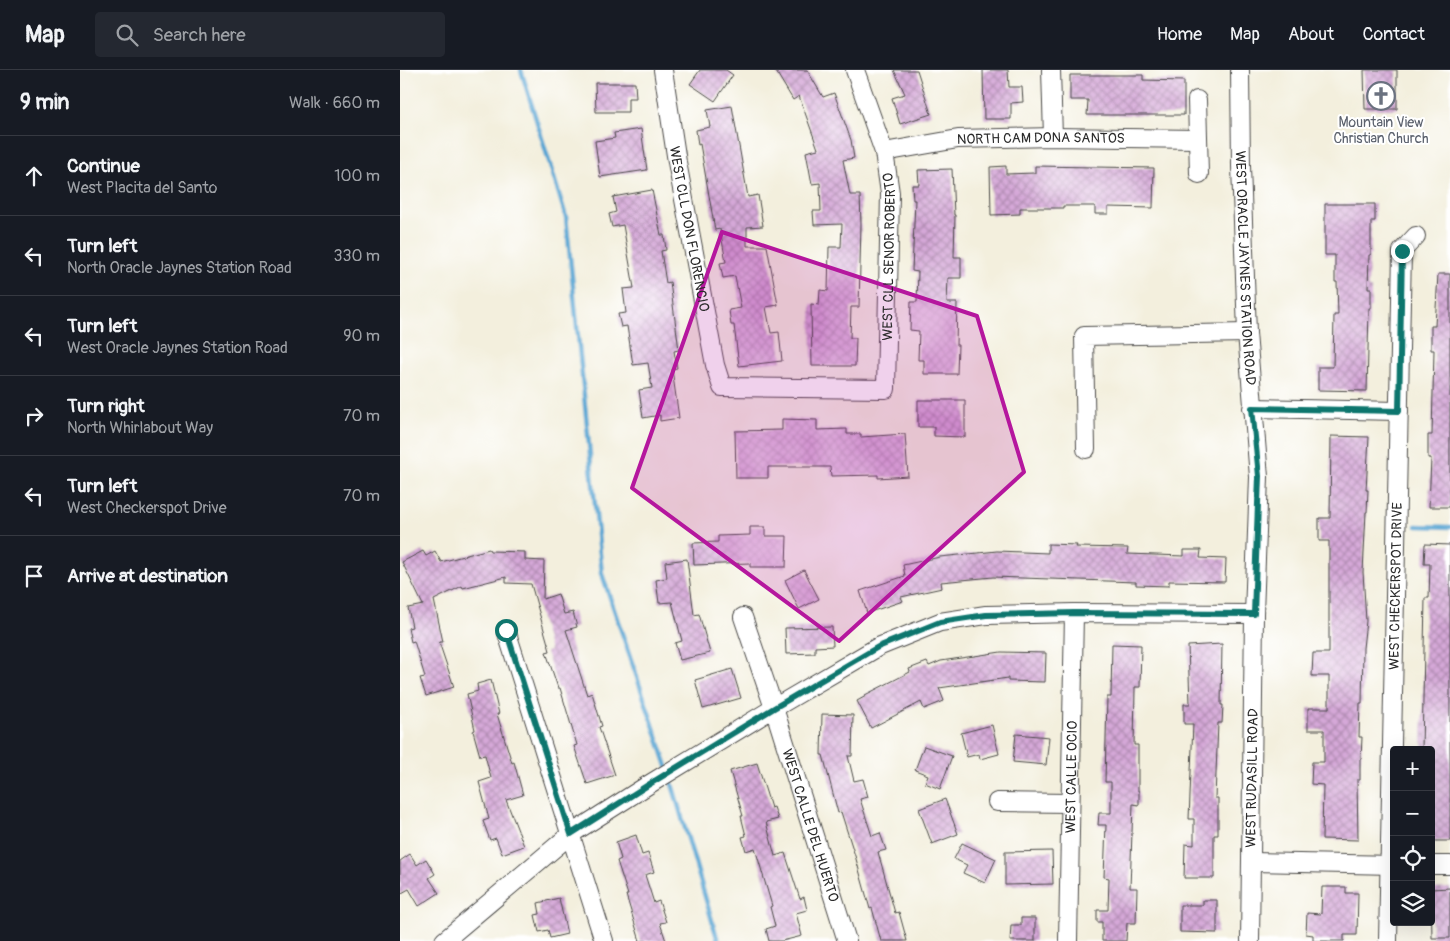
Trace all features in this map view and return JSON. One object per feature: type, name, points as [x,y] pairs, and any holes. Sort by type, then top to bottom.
[{"type":"street","name":"WEST CLL DON FLORENCIO","points":[[663,70],[677,162],[715,365],[722,387],[886,389]]},
{"type":"street","name":"WEST CLL SENOR ROBERTO","points":[[855,70],[884,152],[890,193],[886,389]]},
{"type":"street","points":[[1051,70],[1053,137]]},
{"type":"street","name":"WEST ORACLE JAYNES STATION ROAD","points":[[1240,70],[1241,166],[1247,333],[1259,476],[1254,614]]},
{"type":"street","points":[[1197,100],[1199,174]]},
{"type":"street","name":"NORTH CAM DONA SANTOS","points":[[884,152],[958,139],[1053,137],[1198,139]]},
{"type":"street","name":"WEST CHECKERSPOT DRIVE","points":[[1392,836],[1402,251],[1416,236]]},
{"type":"street","points":[[1086,449],[1084,336],[1247,333]]},
{"type":"street","points":[[1252,408],[1399,411]]},
{"type":"street","points":[[444,941],[571,834],[774,708],[878,647],[940,622],[986,615],[1074,613],[1254,614]]},
{"type":"street","name":"WEST CALLE OCIO","points":[[1068,941],[1074,613]]},
{"type":"street","name":"WEST RUDASILL ROAD","points":[[1250,941],[1254,614]]},
{"type":"street","name":"WEST CALLE DEL HUERTO","points":[[743,617],[848,941]]},
{"type":"street","points":[[506,630],[604,941]]},
{"type":"street","points":[[996,802],[1070,803]]},
{"type":"street","points":[[1251,862],[1390,865]]},
{"type":"street","points":[[1435,865],[1450,865]]},
{"type":"street","name":"WEST CHECKERSPOT DRIVE","points":[[1388,941],[1390,881]]},
{"type":"highlighted area","points":[[722,232],[977,316],[1024,472],[839,641],[632,488]]},
{"type":"building","points":[[700,70],[726,70],[733,75],[715,101],[690,84]]},
{"type":"building","points":[[775,70],[807,70],[823,97],[834,93],[851,140],[854,158],[843,160],[850,195],[860,195],[861,224],[859,307],[851,307],[850,338],[856,338],[855,366],[812,366],[811,304],[819,305],[820,290],[828,291],[829,247],[841,247],[842,224],[814,225],[813,211],[821,211],[820,183],[812,184],[806,152],[818,149],[799,96],[793,100]]},
{"type":"building","points":[[894,70],[917,70],[931,114],[900,124],[892,98],[905,94]]},
{"type":"building","points":[[983,70],[1008,70],[1009,87],[1022,87],[1023,102],[1011,103],[1011,119],[984,119]]},
{"type":"building","name":"Mountain View Christian Church","points":[[1364,70],[1397,70],[1397,109],[1365,109]]},
{"type":"building","points":[[1070,75],[1143,75],[1143,80],[1184,81],[1184,115],[1087,115],[1088,100],[1070,100]]},
{"type":"building","points":[[595,83],[635,83],[636,98],[628,98],[628,112],[596,112]]},
{"type":"building","points":[[732,106],[748,197],[758,195],[763,226],[747,227],[747,246],[767,246],[778,305],[766,307],[771,333],[779,332],[782,361],[739,366],[734,325],[731,325],[729,310],[741,308],[735,276],[723,278],[720,263],[726,262],[720,229],[715,230],[696,130],[710,127],[707,110]]},
{"type":"building","points":[[641,129],[647,170],[600,177],[595,141],[615,138],[614,133]]},
{"type":"building","points":[[1006,166],[1006,174],[1035,173],[1035,166],[1154,168],[1153,208],[1108,207],[1108,214],[1095,214],[1095,206],[1063,206],[1063,208],[1020,208],[1020,214],[991,215],[990,167]]},
{"type":"building","points":[[952,169],[955,215],[954,257],[961,257],[961,278],[948,278],[947,303],[957,303],[957,374],[924,374],[924,360],[918,360],[919,331],[910,330],[911,302],[917,302],[918,272],[912,271],[915,200],[913,200],[912,185],[919,185],[918,170]]},
{"type":"building","points":[[652,190],[661,235],[664,235],[666,250],[661,251],[666,283],[670,282],[679,350],[674,351],[677,368],[672,369],[679,418],[660,421],[660,415],[643,418],[639,390],[652,388],[648,363],[633,365],[627,326],[621,327],[618,314],[626,313],[623,289],[634,288],[623,225],[612,227],[609,214],[616,212],[613,197]]},
{"type":"building","points":[[1325,204],[1375,204],[1375,221],[1371,221],[1371,255],[1369,255],[1368,288],[1371,288],[1371,308],[1369,308],[1367,391],[1318,390],[1318,367],[1333,367],[1334,315],[1338,315],[1335,255],[1325,255]]},
{"type":"building","points":[[1438,274],[1450,274],[1450,507],[1429,507],[1431,458],[1428,458],[1428,435],[1432,435],[1434,350],[1431,350],[1431,326],[1435,326]]},
{"type":"building","points":[[918,400],[965,400],[965,437],[934,436],[934,427],[918,427]]},
{"type":"building","points":[[782,419],[817,420],[817,430],[847,429],[847,434],[861,434],[861,437],[905,434],[908,476],[878,478],[878,475],[831,476],[830,467],[768,467],[768,478],[736,478],[735,431],[782,430]]},
{"type":"building","points":[[1331,436],[1369,437],[1363,572],[1366,621],[1359,737],[1362,737],[1360,780],[1357,780],[1358,840],[1322,839],[1323,785],[1311,784],[1312,762],[1324,762],[1324,730],[1308,730],[1308,708],[1329,708],[1329,676],[1312,676],[1313,653],[1329,653],[1329,541],[1319,541],[1319,518],[1330,518]]},
{"type":"building","points":[[750,527],[765,527],[765,536],[787,536],[786,567],[750,567],[750,563],[694,565],[693,543],[718,542],[718,536],[750,535]]},
{"type":"building","points":[[1048,544],[1077,545],[1076,547],[1128,548],[1127,554],[1184,556],[1184,550],[1201,550],[1200,558],[1226,559],[1225,582],[1169,581],[1169,586],[1136,585],[1136,582],[993,577],[941,582],[942,588],[901,597],[903,601],[867,613],[860,591],[905,576],[903,565],[940,557],[997,551],[1048,553]]},
{"type":"building","points":[[1425,544],[1450,545],[1450,841],[1435,841],[1435,746],[1422,746],[1425,598],[1429,598],[1430,564],[1424,564]]},
{"type":"building","points":[[489,549],[490,551],[525,552],[525,560],[544,561],[543,599],[558,594],[564,614],[573,612],[577,627],[566,630],[587,695],[592,693],[602,726],[599,727],[615,775],[587,784],[574,746],[577,745],[560,688],[558,688],[546,652],[550,651],[531,584],[506,583],[506,577],[463,588],[462,586],[434,600],[443,642],[439,642],[454,687],[426,696],[420,678],[425,677],[414,641],[411,642],[408,628],[412,627],[408,608],[423,605],[402,562],[423,551],[426,556],[435,551],[441,562]]},
{"type":"building","points":[[687,559],[694,615],[699,614],[710,653],[680,660],[675,643],[682,641],[672,602],[659,603],[656,580],[667,578],[665,562]]},
{"type":"building","points":[[804,570],[819,599],[799,609],[785,580]]},
{"type":"building","points":[[832,627],[833,646],[815,647],[815,653],[786,654],[785,628]]},
{"type":"building","points":[[1112,644],[1141,645],[1140,687],[1135,687],[1134,745],[1138,745],[1139,805],[1133,804],[1130,888],[1137,888],[1136,923],[1127,923],[1126,941],[1102,941],[1102,922],[1097,922],[1097,910],[1108,910],[1109,878],[1104,877],[1106,825],[1098,825],[1099,813],[1111,813],[1111,782],[1105,782],[1107,697],[1111,697]]},
{"type":"building","points":[[1222,644],[1221,705],[1223,705],[1222,723],[1218,723],[1215,798],[1218,798],[1218,835],[1214,835],[1214,878],[1184,878],[1185,844],[1194,845],[1194,819],[1189,819],[1193,724],[1184,724],[1184,704],[1190,704],[1188,646]]},
{"type":"building","points":[[1001,652],[1046,653],[1045,682],[1008,681],[1008,678],[939,688],[944,701],[924,709],[921,702],[871,728],[857,701],[910,672],[909,669],[927,662],[929,666],[941,661]]},
{"type":"building","points":[[732,669],[741,698],[703,709],[695,680]]},
{"type":"building","points":[[491,680],[499,714],[497,714],[512,763],[514,762],[523,795],[506,800],[524,846],[502,854],[496,838],[490,840],[483,821],[489,819],[479,782],[491,778],[485,755],[480,756],[473,731],[475,730],[467,694],[478,691],[477,684]]},
{"type":"building","points":[[822,714],[853,715],[852,756],[848,756],[854,781],[863,779],[868,797],[860,799],[872,836],[880,833],[886,850],[878,852],[895,913],[899,912],[907,941],[881,941],[841,812],[838,813],[823,755],[821,755]]},
{"type":"building","points":[[992,725],[999,754],[980,759],[979,754],[967,757],[961,733]]},
{"type":"building","points":[[1016,734],[1049,737],[1046,765],[1013,762]]},
{"type":"building","points":[[924,746],[952,756],[940,789],[925,783],[928,775],[915,770]]},
{"type":"building","points":[[757,763],[771,808],[774,807],[778,819],[766,822],[775,856],[785,853],[800,899],[804,897],[807,910],[796,913],[802,936],[782,941],[769,941],[766,929],[775,926],[770,907],[772,906],[755,848],[746,851],[742,837],[746,836],[741,816],[743,816],[730,771]]},
{"type":"building","points":[[945,799],[958,834],[932,844],[919,809]]},
{"type":"building","points":[[636,835],[642,855],[648,853],[654,872],[645,875],[654,903],[659,901],[666,922],[660,923],[666,941],[640,941],[626,895],[628,895],[617,861],[621,859],[616,842]]},
{"type":"building","points":[[962,843],[996,859],[985,883],[963,873],[967,865],[954,859]]},
{"type":"building","points":[[1052,851],[1053,884],[1005,885],[1005,852]]},
{"type":"building","points":[[410,854],[417,865],[426,859],[435,874],[429,878],[439,893],[419,906],[409,889],[400,894],[400,861]]},
{"type":"building","points":[[1322,887],[1346,887],[1346,893],[1358,893],[1357,935],[1344,935],[1344,941],[1313,941],[1313,935],[1306,934],[1307,913],[1321,914]]},
{"type":"building","points":[[1450,888],[1450,938],[1432,938],[1432,926],[1435,926],[1435,889]]},
{"type":"building","points":[[559,898],[567,934],[550,938],[548,930],[539,932],[535,915],[540,914],[538,903]]},
{"type":"building","points":[[1203,900],[1217,900],[1217,933],[1180,932],[1180,905],[1203,905]]},
{"type":"building","points":[[1021,918],[1035,918],[1035,941],[1010,941],[1011,925],[1021,925]]},
{"type":"waterway","points":[[521,70],[566,217],[602,574],[668,769]]},
{"type":"waterway","points":[[1417,526],[1450,527]]},
{"type":"waterway","points":[[670,777],[718,941]]},
{"type":"place","name":"Mountain View Christian Church","points":[[1381,96]]},
{"type":"route","points":[[506,630],[571,834],[774,708],[878,647],[940,622],[986,615],[1074,613],[1254,614],[1259,476],[1252,408],[1399,411],[1402,251]]}]
